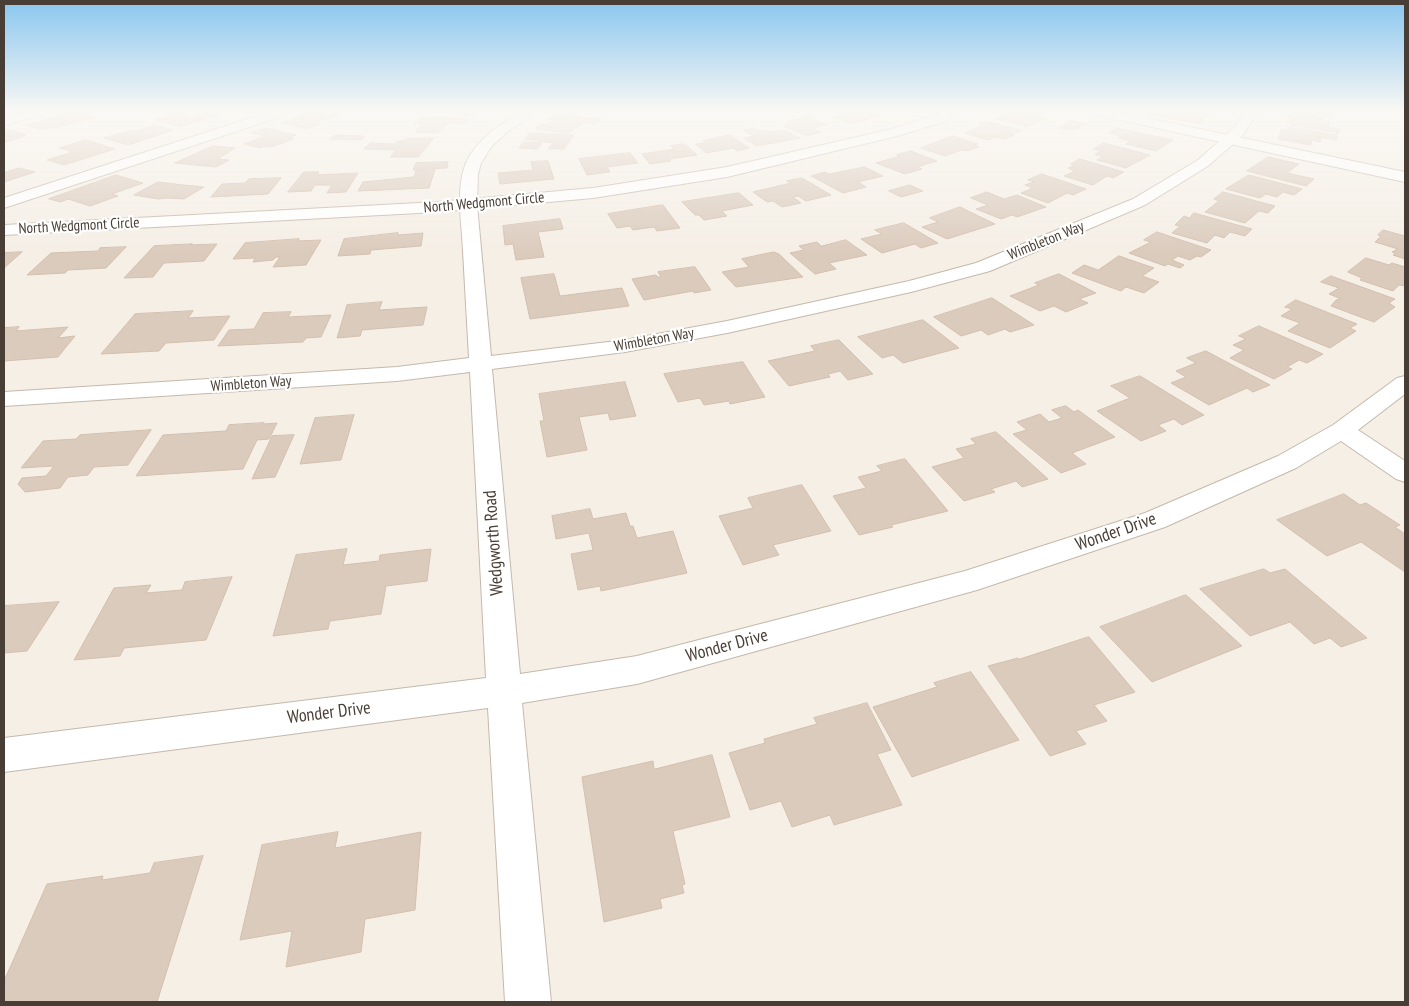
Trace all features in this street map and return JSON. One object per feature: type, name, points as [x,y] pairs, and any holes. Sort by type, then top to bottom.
[{"type":"street","points":[[4,203],[138,159]]},
{"type":"street","name":"Wedgworth Road","points":[[476,159],[470,174],[469,205],[528,1002]]},
{"type":"street","name":"North Wedgmont Circle","points":[[4,230],[469,205],[593,193],[727,172],[782,159]]},
{"type":"street","name":"Wimbleton Way","points":[[4,399],[396,374],[625,346],[727,327],[911,286],[983,267],[1139,202],[1208,159]]},
{"type":"street","points":[[1324,159],[1405,177]]},
{"type":"street","name":"Wonder Drive","points":[[4,754],[504,691],[637,670],[966,582],[1155,520],[1287,462],[1342,430],[1405,383]]},
{"type":"street","points":[[1342,430],[1405,473]]},
{"type":"building","points":[[50,159],[83,159],[64,165],[47,160]]},
{"type":"building","points":[[184,159],[229,160],[216,167],[175,163]]},
{"type":"building","points":[[579,159],[635,159],[638,163],[607,167],[610,172],[587,175]]},
{"type":"building","points":[[646,159],[669,159],[671,161],[650,164]]},
{"type":"building","points":[[890,159],[932,159],[937,161],[917,167],[922,169],[905,174],[876,163]]},
{"type":"building","points":[[1080,159],[1124,172],[1113,178],[1107,176],[1093,185],[1064,176],[1075,171],[1068,168],[1075,165],[1071,164]]},
{"type":"building","points":[[1099,159],[1143,159],[1126,168],[1097,160]]},
{"type":"building","points":[[1265,159],[1277,159],[1299,164],[1287,173],[1314,179],[1306,186],[1247,171]]},
{"type":"building","points":[[548,161],[554,179],[500,184],[498,173],[533,170],[531,162]]},
{"type":"building","points":[[448,162],[447,168],[413,170],[416,163]]},
{"type":"building","points":[[865,167],[883,176],[858,182],[866,187],[843,193],[811,176],[825,172],[829,174]]},
{"type":"building","points":[[19,168],[35,172],[4,182],[4,173]]},
{"type":"building","points":[[435,170],[429,188],[358,191],[363,182],[414,177],[416,171]]},
{"type":"building","points":[[304,172],[319,172],[317,175],[358,173],[346,192],[327,193],[332,185],[315,185],[311,191],[288,192]]},
{"type":"building","points":[[1042,174],[1086,189],[1073,195],[1067,193],[1048,203],[1021,193],[1033,188],[1025,185],[1034,182],[1028,180]]},
{"type":"building","points":[[116,175],[143,183],[112,194],[118,196],[90,206],[68,199],[61,202],[49,199]]},
{"type":"building","points":[[1249,175],[1302,189],[1294,195],[1283,192],[1277,197],[1266,194],[1260,198],[1226,189]]},
{"type":"building","points":[[281,178],[268,194],[211,197],[222,184],[245,183],[249,179]]},
{"type":"building","points":[[802,178],[831,195],[806,201],[798,196],[793,197],[801,203],[782,207],[773,201],[767,202],[753,192],[791,183],[787,181]]},
{"type":"building","points":[[158,182],[204,187],[184,199],[158,199],[134,195]]},
{"type":"building","points":[[910,185],[923,191],[901,197],[889,191]]},
{"type":"building","points":[[987,192],[1004,199],[1017,195],[1046,207],[1017,217],[1012,215],[1001,219],[976,209],[988,205],[971,198]]},
{"type":"building","points":[[1223,192],[1275,206],[1268,213],[1259,211],[1245,223],[1205,212],[1219,201],[1214,199]]},
{"type":"building","points":[[739,193],[753,205],[722,211],[727,216],[704,220],[699,215],[695,215],[682,202]]},
{"type":"building","points":[[663,205],[680,228],[657,231],[654,227],[633,230],[630,226],[617,228],[608,214]]},
{"type":"building","points":[[960,207],[995,224],[947,239],[922,227],[938,222],[930,218]]},
{"type":"building","points":[[1194,213],[1252,229],[1245,236],[1230,232],[1224,238],[1215,235],[1207,243],[1172,233],[1180,226],[1175,225],[1184,216],[1189,218]]},
{"type":"building","points":[[560,219],[563,229],[538,232],[544,257],[516,260],[513,244],[505,245],[503,226]]},
{"type":"building","points":[[904,223],[938,243],[921,248],[915,244],[882,253],[861,239],[882,234],[875,230]]},
{"type":"building","points":[[1383,230],[1405,236],[1405,259],[1393,255],[1396,253],[1392,252],[1398,249],[1375,242],[1381,236],[1378,235]]},
{"type":"building","points":[[1157,232],[1211,250],[1201,257],[1197,256],[1190,260],[1178,256],[1172,260],[1184,265],[1180,268],[1168,264],[1165,266],[1129,253],[1151,242],[1144,240]]},
{"type":"building","points":[[398,233],[398,235],[423,233],[421,246],[371,250],[370,254],[338,256],[344,239]]},
{"type":"building","points":[[299,239],[298,241],[321,240],[306,265],[273,267],[280,257],[276,257],[273,260],[253,262],[255,258],[233,259],[245,243]]},
{"type":"building","points":[[846,240],[867,255],[829,263],[836,269],[815,274],[790,253],[804,250],[799,246],[817,242],[821,246]]},
{"type":"building","points":[[192,244],[190,245],[217,244],[204,261],[164,263],[153,277],[124,278],[154,246]]},
{"type":"building","points":[[126,247],[106,268],[27,275],[51,253],[98,251],[100,248]]},
{"type":"building","points":[[22,252],[4,268],[4,253]]},
{"type":"building","points":[[774,252],[779,254],[803,277],[736,287],[722,272],[749,267],[742,259]]},
{"type":"building","points":[[1119,256],[1154,268],[1142,276],[1159,282],[1144,293],[1126,287],[1121,291],[1072,273],[1084,265],[1098,270]]},
{"type":"building","points":[[1366,258],[1389,265],[1392,263],[1405,267],[1405,286],[1399,285],[1393,291],[1360,280],[1362,278],[1348,272]]},
{"type":"building","points":[[695,267],[711,290],[694,293],[693,291],[644,300],[632,279],[656,275],[661,277],[658,272]]},
{"type":"building","points":[[554,274],[560,296],[622,288],[629,306],[530,319],[521,278]]},
{"type":"building","points":[[1059,274],[1096,293],[1079,299],[1088,303],[1066,312],[1054,306],[1040,311],[1010,296],[1039,285],[1035,283]]},
{"type":"building","points":[[1331,276],[1395,299],[1389,303],[1395,307],[1374,322],[1331,306],[1336,300],[1341,299],[1329,294],[1339,288],[1321,282]]},
{"type":"building","points":[[992,298],[1034,325],[1010,332],[1005,329],[988,335],[981,330],[961,336],[934,317]]},
{"type":"building","points":[[1296,300],[1357,324],[1350,328],[1356,331],[1330,348],[1288,331],[1300,323],[1281,316],[1292,309],[1285,307]]},
{"type":"building","points":[[382,302],[379,310],[427,307],[423,325],[362,330],[360,336],[337,338],[347,305]]},
{"type":"building","points":[[193,311],[188,318],[230,316],[214,340],[166,343],[159,351],[101,354],[135,314]]},
{"type":"building","points":[[291,312],[288,317],[331,315],[321,337],[306,338],[303,342],[218,346],[229,330],[254,329],[263,313]]},
{"type":"building","points":[[923,320],[959,348],[903,363],[893,355],[882,358],[858,337]]},
{"type":"building","points":[[1259,326],[1323,354],[1307,363],[1299,360],[1287,367],[1292,369],[1274,379],[1230,358],[1244,350],[1233,345],[1246,339],[1239,336]]},
{"type":"building","points":[[19,327],[16,331],[68,327],[58,338],[75,336],[58,357],[4,361],[4,328]]},
{"type":"building","points":[[839,340],[873,374],[848,380],[840,371],[828,374],[830,377],[789,386],[768,361],[815,351],[811,346]]},
{"type":"building","points":[[1206,351],[1270,385],[1253,392],[1247,388],[1209,405],[1171,383],[1186,377],[1176,371],[1196,363],[1187,358]]},
{"type":"building","points":[[743,362],[765,397],[730,404],[729,401],[704,405],[700,398],[678,402],[664,374]]},
{"type":"building","points":[[1140,376],[1204,415],[1182,425],[1174,419],[1158,425],[1166,431],[1141,441],[1097,411],[1130,398],[1111,386]]},
{"type":"building","points":[[625,382],[636,416],[610,420],[608,413],[579,417],[587,450],[547,457],[540,421],[544,421],[539,394]]},
{"type":"building","points":[[1066,406],[1074,412],[1078,410],[1115,437],[1072,453],[1086,464],[1061,473],[1013,434],[1027,430],[1017,422],[1040,414],[1049,422],[1062,418],[1052,410]]},
{"type":"building","points":[[354,415],[341,460],[300,464],[315,418]]},
{"type":"building","points":[[277,423],[269,439],[257,440],[243,469],[136,476],[163,435],[226,431],[229,425]]},
{"type":"building","points":[[151,430],[128,465],[94,467],[88,475],[68,477],[60,488],[25,492],[18,484],[22,478],[46,476],[54,466],[21,468],[43,441],[76,439],[80,435]]},
{"type":"building","points":[[996,432],[1048,479],[1022,487],[1016,481],[991,489],[995,492],[964,501],[932,467],[964,458],[956,449],[976,444],[971,439]]},
{"type":"building","points":[[294,435],[275,477],[252,479],[272,436]]},
{"type":"building","points":[[905,459],[948,511],[859,535],[833,496],[866,488],[858,477],[882,471],[877,466]]},
{"type":"building","points":[[802,485],[831,531],[773,545],[779,555],[743,565],[719,516],[753,508],[748,498]]},
{"type":"building","points":[[1344,494],[1360,505],[1366,503],[1400,525],[1395,527],[1405,534],[1405,572],[1361,542],[1327,556],[1277,520]]},
{"type":"building","points":[[590,509],[593,519],[626,513],[630,526],[633,526],[637,538],[673,531],[687,573],[601,591],[600,586],[578,590],[571,554],[593,550],[589,533],[556,539],[552,516]]},
{"type":"building","points":[[347,549],[343,565],[379,561],[380,555],[431,549],[427,581],[386,586],[381,614],[330,621],[328,629],[273,636],[296,555]]},
{"type":"building","points":[[1264,569],[1270,573],[1285,569],[1367,638],[1341,647],[1330,638],[1314,644],[1290,622],[1250,636],[1200,589]]},
{"type":"building","points":[[232,577],[206,640],[124,648],[120,656],[74,660],[114,588],[151,585],[146,593],[182,590],[185,582]]},
{"type":"building","points":[[1186,595],[1242,646],[1152,682],[1100,627]]},
{"type":"building","points":[[59,602],[27,651],[4,653],[4,606]]},
{"type":"building","points":[[1089,637],[1135,692],[1094,705],[1107,721],[1076,731],[1086,744],[1050,756],[988,666],[1019,659]]},
{"type":"building","points":[[971,672],[1019,740],[912,777],[873,707],[937,687],[934,683]]},
{"type":"building","points":[[867,703],[891,750],[877,754],[902,805],[834,825],[830,815],[792,827],[781,801],[750,810],[729,753],[765,743],[764,739],[817,724],[814,718]]},
{"type":"building","points":[[712,755],[730,817],[673,831],[685,884],[682,885],[684,893],[660,899],[662,908],[604,922],[582,777],[653,761],[654,769]]},
{"type":"building","points":[[338,832],[335,848],[421,832],[415,910],[365,919],[361,952],[286,967],[292,931],[240,940],[262,845]]},
{"type":"building","points":[[203,856],[157,1002],[4,1002],[4,981],[47,884],[103,876],[102,880],[150,873],[154,863]]}]
